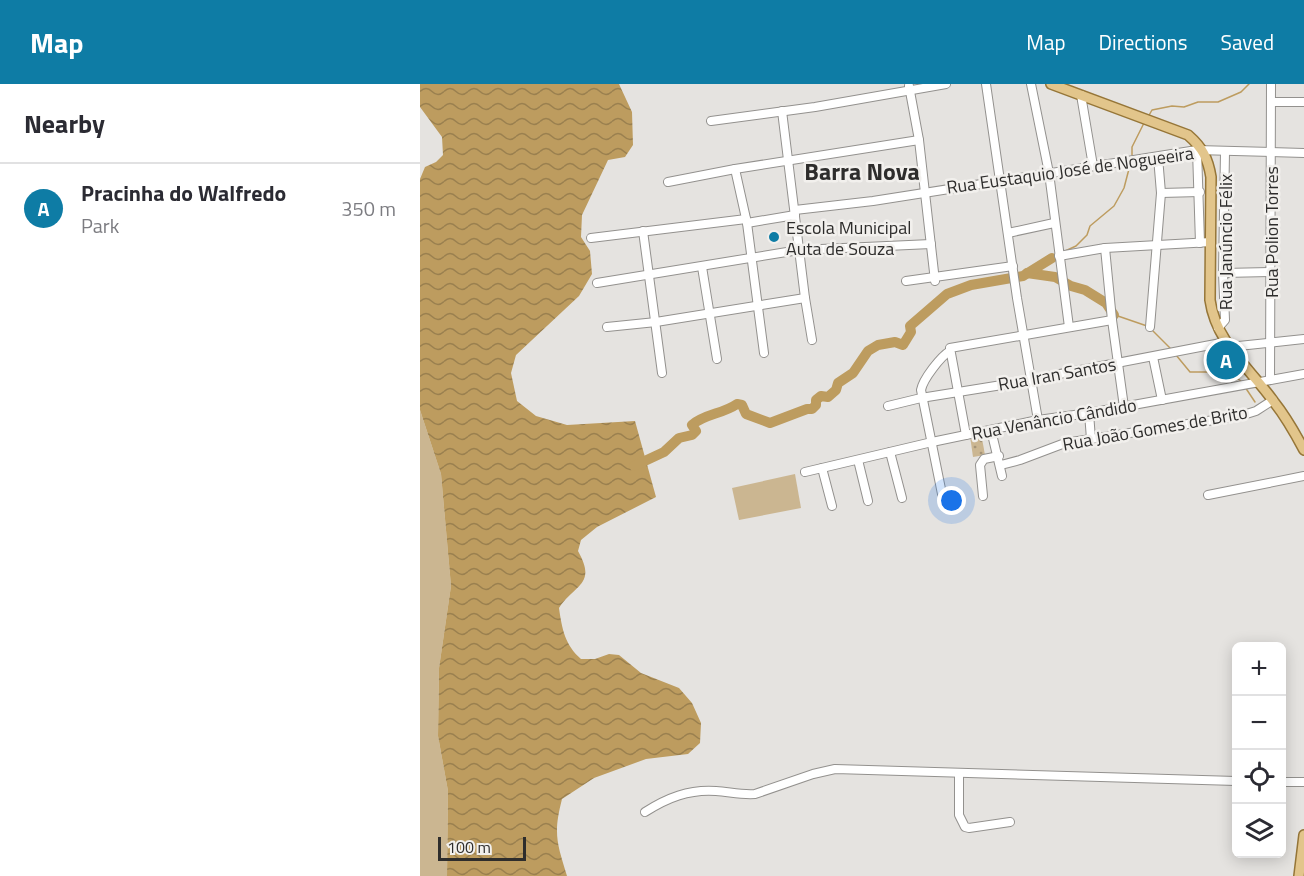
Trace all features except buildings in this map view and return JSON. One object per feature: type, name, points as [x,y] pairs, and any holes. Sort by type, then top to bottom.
[{"type":"main road","points":[[1051,84],[1188,135],[1209,162],[1212,315],[1228,345],[1274,400],[1304,450]]},
{"type":"main road","points":[[1299,876],[1304,835]]},
{"type":"street","points":[[711,121],[815,107],[910,86],[946,84]]},
{"type":"street","points":[[986,84],[1014,283],[1038,420]]},
{"type":"street","points":[[1031,84],[1049,172],[1068,327]]},
{"type":"street","name":"Rua Polion Torres","points":[[1270,380],[1271,84]]},
{"type":"street","points":[[910,86],[919,140],[935,278]]},
{"type":"street","points":[[1081,95],[1093,166]]},
{"type":"street","points":[[1271,102],[1304,102]]},
{"type":"street","points":[[782,111],[812,340]]},
{"type":"street","points":[[668,182],[919,140]]},
{"type":"street","points":[[1200,150],[1200,243]]},
{"type":"street","name":"Rua Eustaquio José de Nogueeira","points":[[591,238],[746,221],[925,191],[1200,150],[1304,153]]},
{"type":"street","name":"Rua Janúncio Félix","points":[[1218,328],[1225,320],[1223,273],[1225,152]]},
{"type":"street","points":[[1149,327],[1161,193],[1158,157]]},
{"type":"street","points":[[735,170],[752,258],[764,353]]},
{"type":"street","points":[[1161,193],[1200,192]]},
{"type":"street","points":[[1008,233],[1054,224]]},
{"type":"street","points":[[643,231],[662,373]]},
{"type":"street","points":[[1059,256],[1105,248],[1211,242]]},
{"type":"street","points":[[597,283],[799,250],[931,244]]},
{"type":"street","points":[[1105,248],[1124,407]]},
{"type":"street","points":[[906,281],[1012,266]]},
{"type":"street","points":[[702,267],[717,359]]},
{"type":"street","points":[[1223,273],[1270,272]]},
{"type":"street","points":[[607,327],[656,322],[805,298]]},
{"type":"street","points":[[942,494],[921,390],[924,380],[942,357],[950,350],[1112,320]]},
{"type":"street","name":"Rua Iran Santos","points":[[888,406],[921,398],[1153,357],[1228,345],[1304,339]]},
{"type":"street","points":[[950,350],[966,435]]},
{"type":"street","points":[[1153,357],[1162,400]]},
{"type":"street","name":"Rua Venâncio Cândido","points":[[805,472],[1038,420],[1124,407],[1304,374]]},
{"type":"street","name":"Rua João Gomes de Brito","points":[[1001,465],[1020,460],[1053,446],[1240,416],[1256,411],[1274,400]]},
{"type":"street","points":[[1089,413],[1091,439]]},
{"type":"street","points":[[991,430],[1002,476]]},
{"type":"street","points":[[890,452],[902,498]]},
{"type":"street","points":[[983,496],[981,463],[988,458],[999,456]]},
{"type":"street","points":[[858,460],[868,501]]},
{"type":"street","points":[[822,468],[832,506]]},
{"type":"street","points":[[1208,495],[1304,476]]},
{"type":"street","points":[[645,812],[678,794],[707,790],[754,794],[835,769],[1232,781]]},
{"type":"street","points":[[958,774],[958,815],[965,827],[1010,822]]},
{"type":"street","points":[[1286,782],[1304,782]]},
{"type":"shaded area","points":[[420,410],[441,474],[451,586],[439,668],[438,736],[448,791],[447,876],[420,876]]},
{"type":"shaded area","points":[[981,433],[985,455],[973,457],[970,436]]},
{"type":"shaded area","points":[[795,474],[801,508],[739,520],[732,488]]},
{"type":"water","points":[[420,84],[619,84],[632,112],[633,145],[625,157],[608,160],[582,215],[581,237],[590,251],[592,274],[579,296],[516,355],[511,373],[517,401],[536,416],[567,425],[635,421],[656,497],[597,527],[581,540],[578,551],[583,562],[585,578],[559,608],[561,623],[571,648],[581,659],[595,659],[609,654],[619,655],[641,673],[679,688],[692,703],[701,723],[700,743],[688,754],[646,759],[594,778],[562,799],[557,838],[567,876],[447,876],[448,791],[438,736],[439,668],[451,586],[441,474],[420,410],[420,179],[425,167],[436,162],[443,155],[442,137],[420,107]]},
{"type":"waterway","points":[[1148,117],[1152,110],[1172,106],[1184,107],[1198,102],[1218,102],[1241,92],[1249,84]]},
{"type":"waterway","points":[[1132,155],[1132,147],[1144,123]]},
{"type":"waterway","points":[[1063,252],[1076,246],[1087,235],[1090,226],[1114,206],[1124,188],[1130,165]]},
{"type":"waterway","points":[[634,466],[664,452],[679,438],[692,435],[696,431],[692,425],[697,421],[737,404],[742,405],[746,414],[770,423],[812,409],[816,405],[816,400],[821,396],[828,397],[836,390],[838,383],[853,373],[868,351],[878,345],[895,342],[903,345],[911,332],[910,326],[947,294],[971,285],[1023,276],[1052,258]]},
{"type":"waterway","points":[[1027,273],[1055,277],[1071,286],[1085,290],[1106,303],[1114,315]]},
{"type":"waterway","points":[[1115,315],[1147,326]]},
{"type":"waterway","points":[[1151,329],[1171,349]]},
{"type":"waterway","points":[[1176,355],[1190,372],[1228,372],[1241,381]]},
{"type":"waterway","points":[[1245,387],[1255,402]]},
{"type":"place","name":"Escola Municipal Auta de Souza","points":[[774,237]]},
{"type":"place","name":"Pracinha do Walfredo","points":[[1226,360]]},
{"type":"district","name":"Barra Nova","points":[[862,171]]}]
